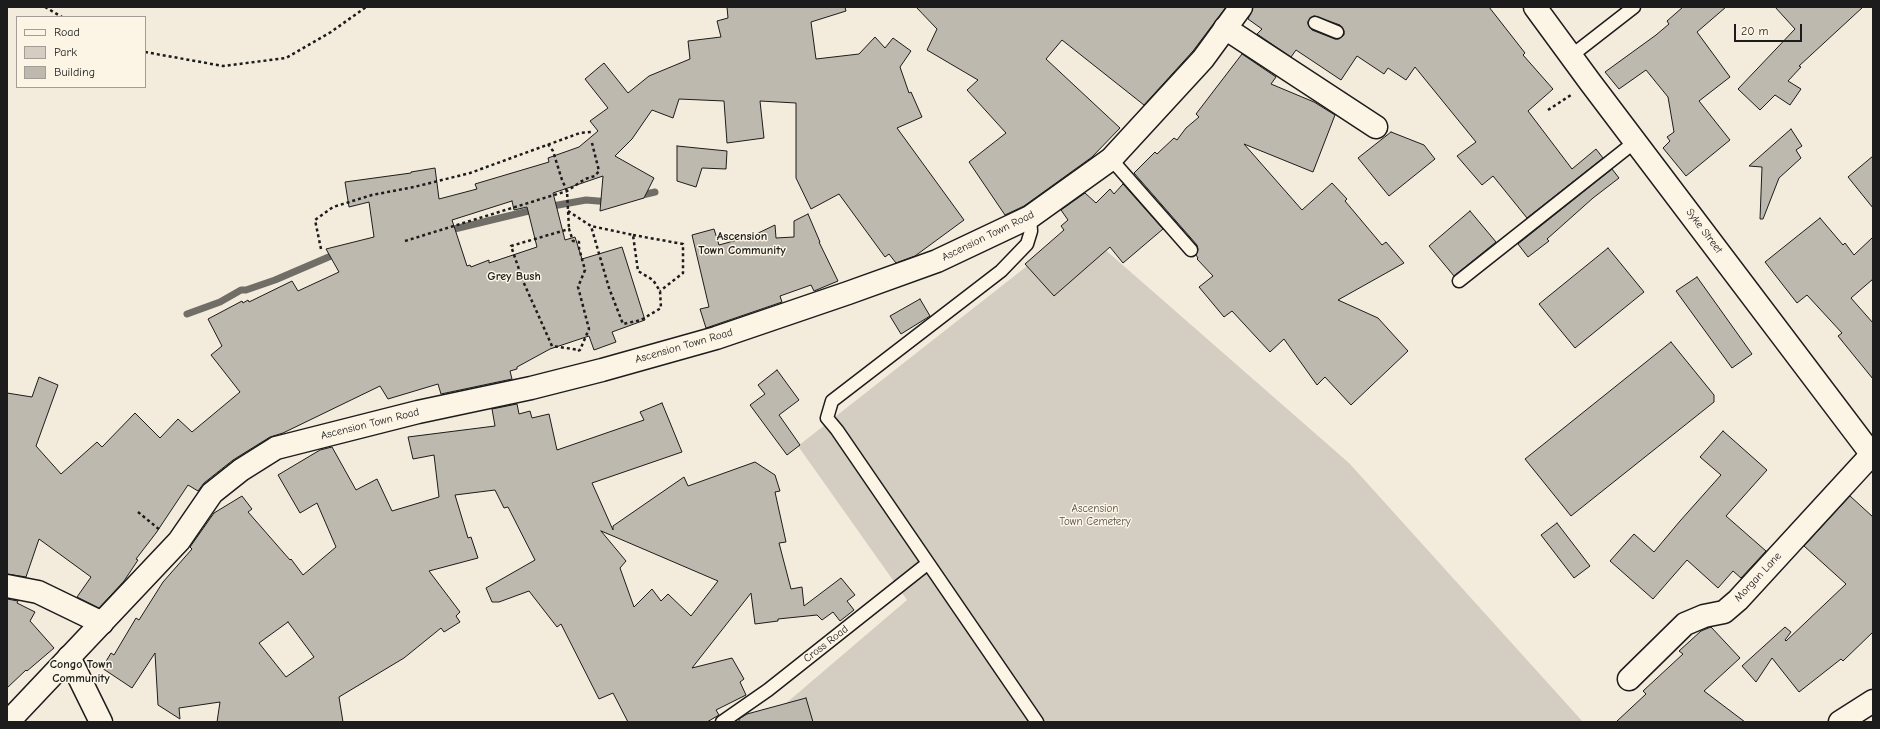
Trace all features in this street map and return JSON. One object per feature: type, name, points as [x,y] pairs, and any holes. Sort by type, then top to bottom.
[{"type":"main road","name":"Ascension Town Road","points":[[8,722],[179,541],[212,493],[241,470],[276,448],[418,412],[531,388],[716,338],[848,294],[937,261],[1030,217],[1111,159],[1203,59],[1241,7]]},
{"type":"main road","name":"Syke Street","points":[[1535,7],[1590,82],[1873,454]]},
{"type":"main road","points":[[1225,28],[1376,127]]},
{"type":"main road","name":"Morgan Lane","points":[[1629,679],[1685,624],[1704,616],[1724,612],[1738,600],[1873,454]]},
{"type":"main road","points":[[7,586],[38,592],[102,623]]},
{"type":"main road","points":[[68,657],[101,722]]},
{"type":"main road","points":[[1840,722],[1873,701]]},
{"type":"lane","points":[[1571,56],[1634,7]]},
{"type":"lane","points":[[1314,23],[1337,32]]},
{"type":"lane","points":[[1459,281],[1636,142]]},
{"type":"lane","points":[[1111,159],[1191,250]]},
{"type":"lane","points":[[1030,217],[1031,231],[1027,244],[1001,271],[832,401],[827,418],[837,430],[927,564],[1038,722]]},
{"type":"lane","name":"Cross Road","points":[[722,722],[768,690],[927,564]]},
{"type":"path","points":[[45,7],[60,16]]},
{"type":"path","points":[[146,52],[223,66],[286,58],[331,32],[366,7]]},
{"type":"path","points":[[1548,110],[1590,82]]},
{"type":"path","points":[[321,249],[315,220],[334,207],[372,195],[414,187],[470,173],[580,133],[592,132]]},
{"type":"path","points":[[405,241],[567,190],[585,179],[595,176],[599,171],[592,143]]},
{"type":"path","points":[[548,144],[553,150],[562,180],[567,190],[569,228],[573,241],[579,242],[579,248],[586,270],[578,287],[589,329],[580,350],[575,352]]},
{"type":"path","points":[[568,211],[591,226],[683,244],[683,273],[660,290]]},
{"type":"path","points":[[591,226],[609,288],[623,324],[641,320],[661,308],[660,290],[654,280],[638,271],[634,235]]},
{"type":"path","points":[[569,228],[511,246],[523,281],[552,346],[580,350]]},
{"type":"path","points":[[138,512],[165,535],[179,541]]},
{"type":"green space","name":"Ascension Town Cemetery","points":[[1078,226],[1349,463],[1583,722],[764,722],[907,600],[798,446]]},
{"type":"building","points":[[727,7],[845,7],[846,11],[811,22],[816,59],[859,54],[875,37],[885,48],[893,38],[911,51],[900,67],[909,93],[911,92],[922,117],[897,128],[964,220],[915,256],[896,263],[889,254],[885,257],[839,194],[811,209],[796,178],[796,103],[760,101],[764,138],[727,143],[724,101],[679,99],[673,118],[652,110],[632,139],[615,156],[654,178],[644,198],[600,211],[603,176],[553,193],[565,240],[575,237],[582,259],[622,247],[645,320],[612,332],[616,342],[594,350],[589,336],[550,349],[517,367],[517,369],[510,371],[512,379],[441,394],[438,384],[388,399],[380,386],[283,433],[270,437],[233,460],[204,483],[198,491],[188,485],[156,533],[136,559],[138,560],[124,581],[99,608],[77,597],[91,577],[39,539],[26,577],[7,574],[7,393],[32,397],[39,377],[58,385],[36,446],[61,474],[97,442],[102,447],[135,413],[160,438],[178,419],[192,432],[240,392],[211,355],[222,346],[208,319],[242,301],[243,303],[248,300],[249,302],[292,281],[298,291],[339,272],[326,249],[374,237],[369,202],[349,207],[345,182],[411,173],[435,168],[439,199],[477,189],[475,184],[549,162],[548,158],[579,147],[598,131],[590,121],[608,108],[585,79],[604,63],[628,93],[649,76],[690,59],[688,41],[721,37],[717,21],[728,18]],"holes":[[[512,201],[514,210],[527,207],[537,247],[489,263],[489,260],[471,267],[470,265],[467,266],[452,220]]]},
{"type":"building","points":[[916,7],[1226,7],[1193,51],[1144,105],[1062,40],[1046,59],[1120,128],[1092,157],[1024,206],[1005,215],[969,162],[1006,133],[967,90],[978,80],[927,50],[937,29]]},
{"type":"building","points":[[1253,7],[1489,7],[1525,53],[1523,55],[1553,89],[1528,111],[1572,169],[1596,149],[1603,158],[1527,218],[1493,176],[1482,185],[1457,156],[1476,142],[1415,67],[1406,80],[1388,68],[1384,74],[1357,56],[1341,80],[1296,50],[1291,57],[1257,34],[1262,29],[1248,19]],"holes":[[[1314,16],[1340,25],[1344,31],[1344,35],[1338,39],[1335,39],[1312,30],[1308,24],[1308,21]]]},
{"type":"building","points":[[1683,7],[1726,7],[1697,32],[1730,77],[1699,101],[1730,140],[1686,176],[1663,148],[1670,141],[1667,137],[1674,132],[1668,97],[1646,70],[1619,89],[1605,72],[1656,35],[1669,24],[1667,21]]},
{"type":"building","points":[[1775,7],[1863,7],[1799,66],[1801,67],[1788,81],[1801,89],[1790,105],[1775,95],[1760,110],[1738,89],[1795,29]]},
{"type":"building","points":[[1242,54],[1276,77],[1271,84],[1314,102],[1335,115],[1313,172],[1244,144],[1302,210],[1332,183],[1347,199],[1345,201],[1382,245],[1386,242],[1404,263],[1338,300],[1378,318],[1408,351],[1351,405],[1325,377],[1317,385],[1284,339],[1270,352],[1232,311],[1224,317],[1199,287],[1213,276],[1197,259],[1197,245],[1134,173],[1155,152],[1157,154],[1174,138],[1177,140],[1186,128],[1199,117],[1196,114]]},
{"type":"building","points":[[1791,129],[1802,146],[1796,150],[1801,158],[1779,178],[1763,219],[1760,219],[1762,167],[1749,166]]},
{"type":"building","points":[[1391,132],[1424,145],[1435,159],[1389,196],[1358,158]]},
{"type":"building","points":[[677,146],[727,151],[726,169],[702,168],[696,187],[677,181]]},
{"type":"building","points":[[1873,156],[1873,208],[1848,177]]},
{"type":"building","points":[[1612,169],[1619,178],[1593,198],[1547,239],[1549,241],[1528,257],[1518,244]]},
{"type":"building","points":[[1123,184],[1163,229],[1123,263],[1110,247],[1054,296],[1025,264],[1064,230],[1061,226],[1068,220],[1061,210],[1085,193],[1096,203],[1110,189],[1114,194]]},
{"type":"building","points":[[1470,211],[1496,242],[1454,276],[1429,246]]},
{"type":"building","points":[[808,214],[819,242],[838,281],[814,291],[811,285],[780,296],[782,302],[706,328],[700,309],[709,307],[692,235],[714,229],[719,245],[752,236],[775,225],[776,238],[794,237],[794,221]]},
{"type":"building","points":[[1820,218],[1843,245],[1845,243],[1854,255],[1873,237],[1873,279],[1851,298],[1873,323],[1873,379],[1838,336],[1842,333],[1807,295],[1797,303],[1765,262]]},
{"type":"building","points":[[1608,248],[1644,292],[1575,348],[1539,304]]},
{"type":"building","points":[[1697,277],[1752,354],[1732,368],[1676,291]]},
{"type":"building","points":[[920,299],[930,316],[901,334],[890,316]]},
{"type":"building","points":[[1671,342],[1714,395],[1714,402],[1571,516],[1525,459]]},
{"type":"building","points":[[777,370],[799,400],[779,415],[800,445],[787,455],[750,405],[765,394],[758,385]]},
{"type":"building","points":[[662,403],[682,452],[592,483],[613,530],[613,526],[684,477],[688,486],[755,462],[775,475],[780,491],[775,492],[786,542],[779,543],[791,589],[802,587],[804,606],[841,578],[855,595],[847,601],[854,610],[840,621],[833,612],[822,620],[817,615],[778,619],[778,621],[755,624],[751,593],[692,668],[732,658],[744,679],[740,682],[746,695],[716,710],[719,715],[707,722],[628,722],[613,693],[599,699],[561,624],[557,627],[529,591],[499,602],[492,602],[486,588],[535,560],[508,507],[504,508],[495,490],[455,495],[468,538],[471,537],[478,558],[429,571],[460,612],[456,616],[460,622],[444,632],[441,628],[404,658],[339,697],[343,722],[217,722],[220,702],[179,708],[180,719],[158,705],[155,653],[132,688],[102,668],[111,653],[114,655],[136,618],[139,620],[163,582],[192,549],[190,547],[214,513],[242,496],[252,509],[248,512],[290,560],[291,559],[303,575],[336,547],[317,503],[300,513],[278,475],[320,450],[332,447],[356,490],[377,479],[392,511],[439,497],[434,455],[413,459],[408,437],[495,426],[492,409],[517,404],[519,414],[530,411],[532,418],[549,414],[557,450],[644,420],[640,412]],"holes":[[[601,531],[613,536],[718,581],[691,616],[668,594],[661,601],[652,589],[634,607],[620,568],[626,561]],[[288,622],[314,657],[286,677],[259,643]]]},
{"type":"building","points":[[1723,431],[1767,470],[1726,516],[1766,551],[1741,578],[1733,571],[1718,588],[1687,560],[1653,599],[1610,561],[1634,534],[1654,552],[1721,475],[1700,457]]},
{"type":"building","points":[[1850,496],[1873,517],[1873,632],[1843,661],[1841,659],[1799,692],[1772,658],[1756,682],[1742,666],[1785,627],[1791,632],[1785,640],[1786,641],[1846,584],[1804,546]]},
{"type":"building","points":[[1557,523],[1590,566],[1574,578],[1541,535]]},
{"type":"building","points":[[7,599],[18,601],[17,603],[35,612],[30,621],[54,648],[27,671],[26,670],[7,688]]},
{"type":"building","points":[[1711,627],[1740,658],[1704,691],[1745,722],[1616,722],[1646,694],[1643,691],[1683,654],[1679,651],[1701,631]]},
{"type":"building","points":[[806,698],[813,722],[739,722],[739,719],[747,714]]},
{"type":"waterway","points":[[638,196],[655,192]]},
{"type":"waterway","points":[[547,207],[586,200],[610,202]]},
{"type":"waterway","points":[[446,231],[537,209]]},
{"type":"waterway","points":[[187,314],[220,302],[241,290],[246,290],[275,280],[338,253]]},
{"type":"district","name":"Ascension Town Community","points":[[742,244]]},
{"type":"district","name":"Grey Bush","points":[[514,277]]},
{"type":"district","name":"Congo Town Community","points":[[81,672]]}]
